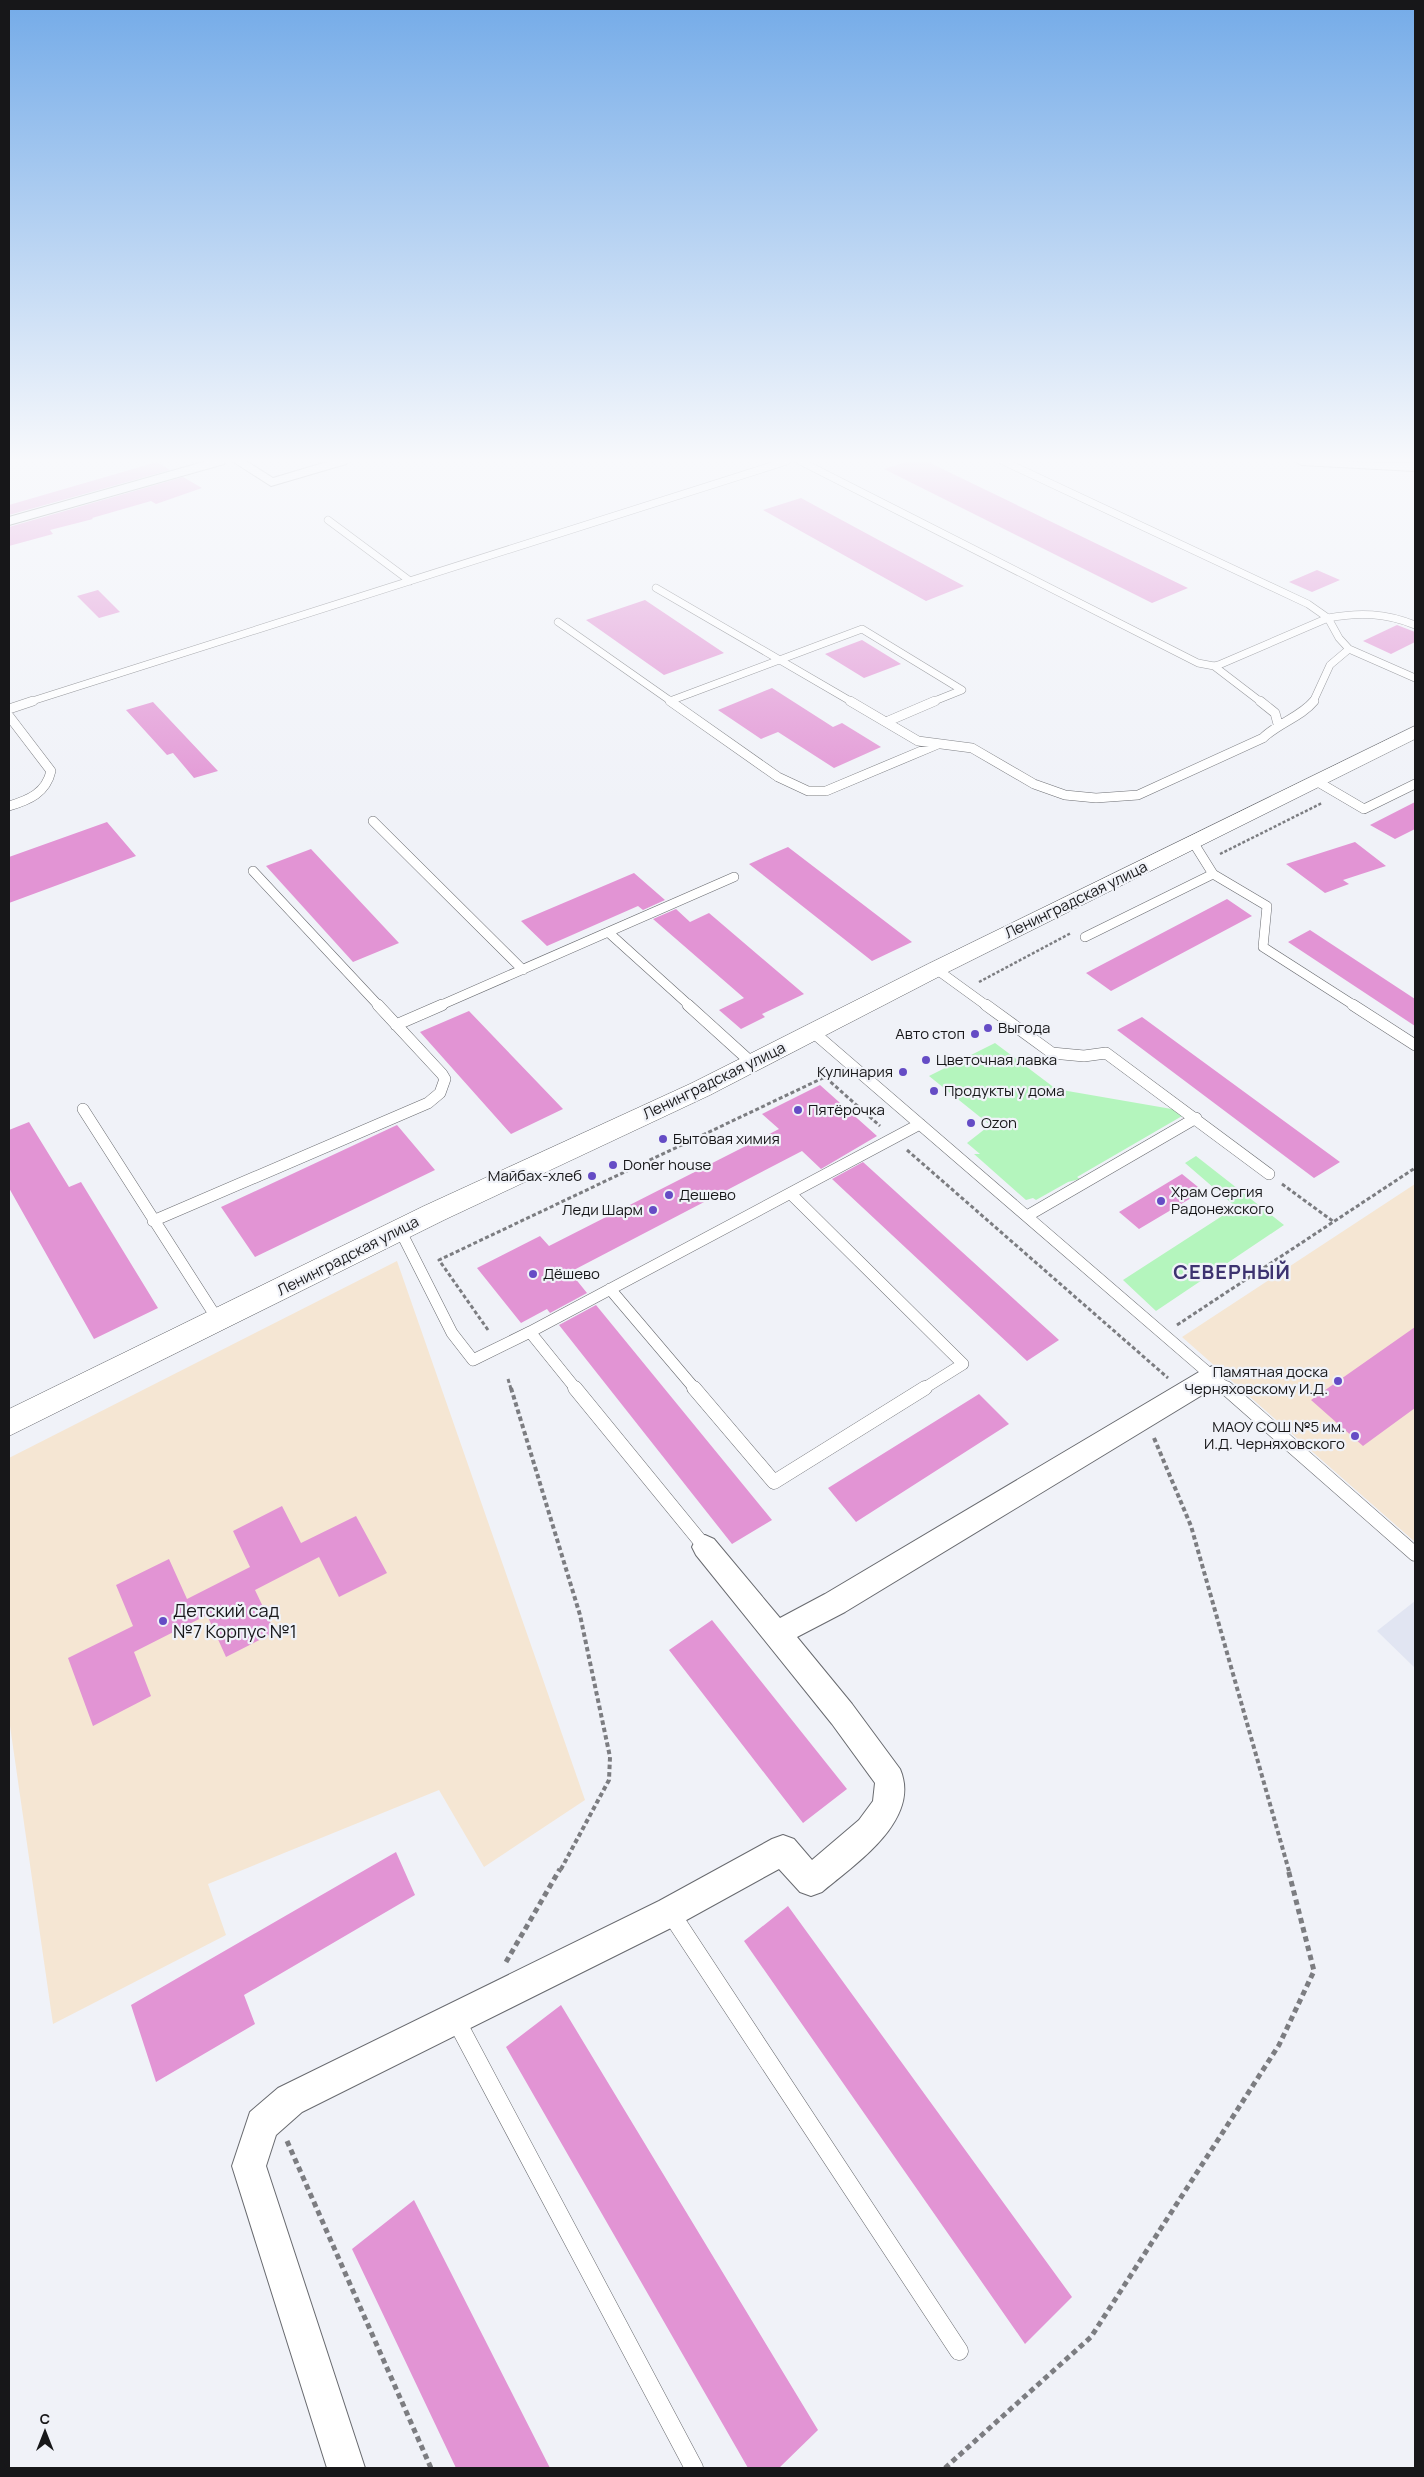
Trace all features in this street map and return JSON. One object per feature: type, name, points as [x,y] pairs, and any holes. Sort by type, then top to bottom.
[{"type":"street","name":"Ленинградская улица","points":[[9,1423],[400,1230],[752,1063],[936,968],[1318,782],[1415,732]]},
{"type":"street","points":[[776,1634],[835,1603],[1213,1376]]},
{"type":"street","points":[[346,2468],[249,2166],[262,2124],[290,2100],[670,1912],[784,1850],[811,1881],[870,1831],[887,1806],[890,1779],[842,1714],[705,1547]]},
{"type":"lane","points":[[404,577],[410,581]]},
{"type":"lane","points":[[9,709],[424,577]]},
{"type":"lane","points":[[1028,577],[1198,663],[1214,666],[1275,713],[1278,724]]},
{"type":"lane","points":[[1250,577],[1308,604],[1328,618],[1349,649],[1415,678]]},
{"type":"lane","points":[[656,588],[778,661],[918,740],[972,748],[1034,784],[1065,795],[1117,798],[1138,794],[1263,738],[1278,724],[1309,707],[1316,699],[1329,664],[1333,659],[1349,649]]},
{"type":"lane","points":[[1214,666],[1328,618],[1346,614],[1381,614],[1415,625]]},
{"type":"lane","points":[[558,622],[778,777],[801,788],[817,792],[826,791],[940,743]]},
{"type":"lane","points":[[670,701],[862,629],[962,690],[886,722]]},
{"type":"lane","points":[[9,716],[51,771],[46,786],[39,793],[29,800],[9,806]]},
{"type":"lane","points":[[1318,782],[1364,809],[1415,784]]},
{"type":"lane","points":[[373,821],[523,970]]},
{"type":"lane","points":[[1193,842],[1213,874],[1267,906],[1263,947],[1415,1045]]},
{"type":"lane","points":[[153,1221],[440,1096],[445,1079],[254,871]]},
{"type":"lane","points":[[1085,937],[1213,874]]},
{"type":"lane","points":[[396,1025],[734,877]]},
{"type":"lane","points":[[608,932],[752,1063]]},
{"type":"lane","points":[[936,968],[1052,1053],[1064,1056],[1106,1053],[1269,1174]]},
{"type":"lane","points":[[813,1032],[1213,1376],[1415,1554]]},
{"type":"lane","points":[[83,1109],[218,1320]]},
{"type":"lane","points":[[1027,1216],[1196,1118]]},
{"type":"lane","points":[[400,1230],[452,1333],[473,1360],[530,1332],[920,1124]]},
{"type":"lane","points":[[610,1289],[774,1482],[963,1364],[791,1194]]},
{"type":"lane","points":[[530,1332],[705,1547]]},
{"type":"lane","points":[[670,1912],[959,2351]]},
{"type":"lane","points":[[455,2018],[694,2468]]},
{"type":"path","points":[[1164,1334],[1415,1168]]},
{"type":"path","points":[[1269,1174],[1334,1222]]},
{"type":"path","points":[[504,1965],[540,1906],[609,1780],[610,1757],[580,1615],[508,1379]]},
{"type":"path","points":[[945,2468],[1090,2337],[1279,2045],[1314,1971],[1280,1837],[1191,1526],[1145,1416]]},
{"type":"path","points":[[274,2113],[431,2468]]},
{"type":"shaded area","name":"МАОУ СОШ №5 им. И.Д. Черняховского","points":[[1415,1184],[1415,1542],[1182,1337]]},
{"type":"shaded area","points":[[397,1261],[585,1800],[484,1867],[439,1790],[208,1884],[226,1935],[53,2024],[9,1719],[9,1458]]},
{"type":"shaded area","points":[[1415,1601],[1415,1668],[1377,1631]]},
{"type":"green space","points":[[995,1043],[1056,1089],[1189,1112],[1077,1177],[1080,1179],[1068,1182],[1036,1200],[1033,1198],[1026,1200],[974,1154],[980,1154],[967,1143],[990,1125],[929,1076]]},
{"type":"green space","points":[[1196,1156],[1284,1225],[1156,1311],[1123,1280],[1236,1207],[1185,1163]]},
{"type":"building","points":[[882,577],[947,577],[964,586],[926,601]]},
{"type":"building","points":[[1099,577],[1164,577],[1188,588],[1152,603]]},
{"type":"building","points":[[1302,577],[1332,577],[1340,580],[1312,592],[1289,582]]},
{"type":"building","points":[[98,590],[120,612],[99,618],[77,596]]},
{"type":"building","points":[[645,600],[724,653],[664,675],[586,620]]},
{"type":"building","points":[[1397,625],[1415,632],[1415,642],[1391,654],[1363,641]]},
{"type":"building","points":[[862,640],[901,664],[864,678],[825,654]]},
{"type":"building","points":[[772,688],[833,727],[842,723],[881,747],[834,768],[778,732],[761,739],[718,710]]},
{"type":"building","points":[[153,702],[218,771],[194,778],[173,753],[167,755],[126,710]]},
{"type":"building","points":[[1415,802],[1415,829],[1395,839],[1370,825]]},
{"type":"building","points":[[107,822],[136,856],[9,903],[9,857]]},
{"type":"building","points":[[1355,842],[1386,866],[1343,880],[1349,884],[1325,893],[1286,864]]},
{"type":"building","points":[[788,847],[912,942],[872,961],[749,864]]},
{"type":"building","points":[[311,849],[399,943],[353,962],[266,866]]},
{"type":"building","points":[[634,873],[665,900],[643,910],[638,906],[547,946],[521,921]]},
{"type":"building","points":[[1227,899],[1252,916],[1111,991],[1086,973]]},
{"type":"building","points":[[676,909],[690,922],[709,913],[804,994],[762,1014],[765,1017],[741,1029],[719,1010],[744,998],[653,919]]},
{"type":"building","points":[[1310,930],[1415,999],[1415,1026],[1288,942]]},
{"type":"building","points":[[469,1011],[563,1109],[511,1134],[420,1032]]},
{"type":"building","points":[[1142,1017],[1340,1162],[1314,1178],[1117,1030]]},
{"type":"building","points":[[820,1085],[877,1136],[821,1169],[802,1151],[570,1272],[587,1293],[550,1313],[547,1309],[521,1323],[477,1268],[540,1236],[549,1246],[779,1129],[762,1114]]},
{"type":"building","points":[[29,1122],[69,1187],[81,1182],[158,1308],[94,1339],[9,1188],[9,1130]]},
{"type":"building","points":[[397,1125],[435,1170],[255,1257],[221,1207]]},
{"type":"building","points":[[863,1162],[1059,1340],[1027,1361],[832,1179]]},
{"type":"building","name":"Храм Сергия Радонежского","points":[[1182,1174],[1203,1191],[1139,1229],[1119,1212]]},
{"type":"building","points":[[596,1305],[772,1520],[732,1544],[559,1325]]},
{"type":"building","name":"МАОУ СОШ №5 им. И.Д. Черняховского","points":[[1415,1327],[1415,1408],[1363,1446],[1311,1400]]},
{"type":"building","points":[[979,1394],[1009,1424],[856,1522],[828,1488]]},
{"type":"building","name":"Детский сад №7 Корпус №1","points":[[282,1506],[301,1543],[356,1516],[387,1573],[339,1597],[319,1557],[255,1590],[275,1632],[226,1657],[207,1615],[134,1652],[151,1696],[93,1726],[68,1658],[133,1626],[116,1585],[169,1559],[187,1599],[250,1567],[233,1531]]},
{"type":"building","points":[[712,1620],[847,1789],[803,1823],[669,1650]]},
{"type":"building","points":[[396,1852],[415,1895],[244,1995],[255,2024],[156,2082],[131,2005]]},
{"type":"building","points":[[788,1906],[1072,2297],[1025,2344],[744,1941]]},
{"type":"building","points":[[561,2005],[818,2430],[779,2468],[748,2468],[506,2047]]},
{"type":"building","points":[[414,2200],[550,2468],[456,2468],[352,2249]]},
{"type":"place","name":"Выгода","points":[[988,1028]]},
{"type":"place","name":"Авто стоп","points":[[975,1034]]},
{"type":"place","name":"Цветочная лавка","points":[[926,1060]]},
{"type":"place","name":"Кулинария","points":[[903,1072]]},
{"type":"place","name":"Продукты у дома","points":[[934,1091]]},
{"type":"place","name":"Пятёрочка","points":[[798,1110]]},
{"type":"place","name":"Ozon","points":[[971,1123]]},
{"type":"place","name":"Бытовая химия","points":[[663,1139]]},
{"type":"place","name":"Doner house","points":[[613,1165]]},
{"type":"place","name":"Майбах-хлеб","points":[[592,1176]]},
{"type":"place","name":"Дешево","points":[[669,1195]]},
{"type":"place","name":"Храм Сергия Радонежского","points":[[1161,1201]]},
{"type":"place","name":"Леди Шарм","points":[[653,1210]]},
{"type":"place","name":"Дёшево","points":[[533,1274]]},
{"type":"place","name":"Памятная доска Черняховскому И.Д.","points":[[1338,1381]]},
{"type":"place","name":"МАОУ СОШ №5 им. И.Д. Черняховского","points":[[1355,1436]]},
{"type":"place","name":"Детский сад №7 Корпус №1","points":[[163,1621]]},
{"type":"district","name":"СЕВЕРНЫЙ","points":[[1232,1272]]}]
